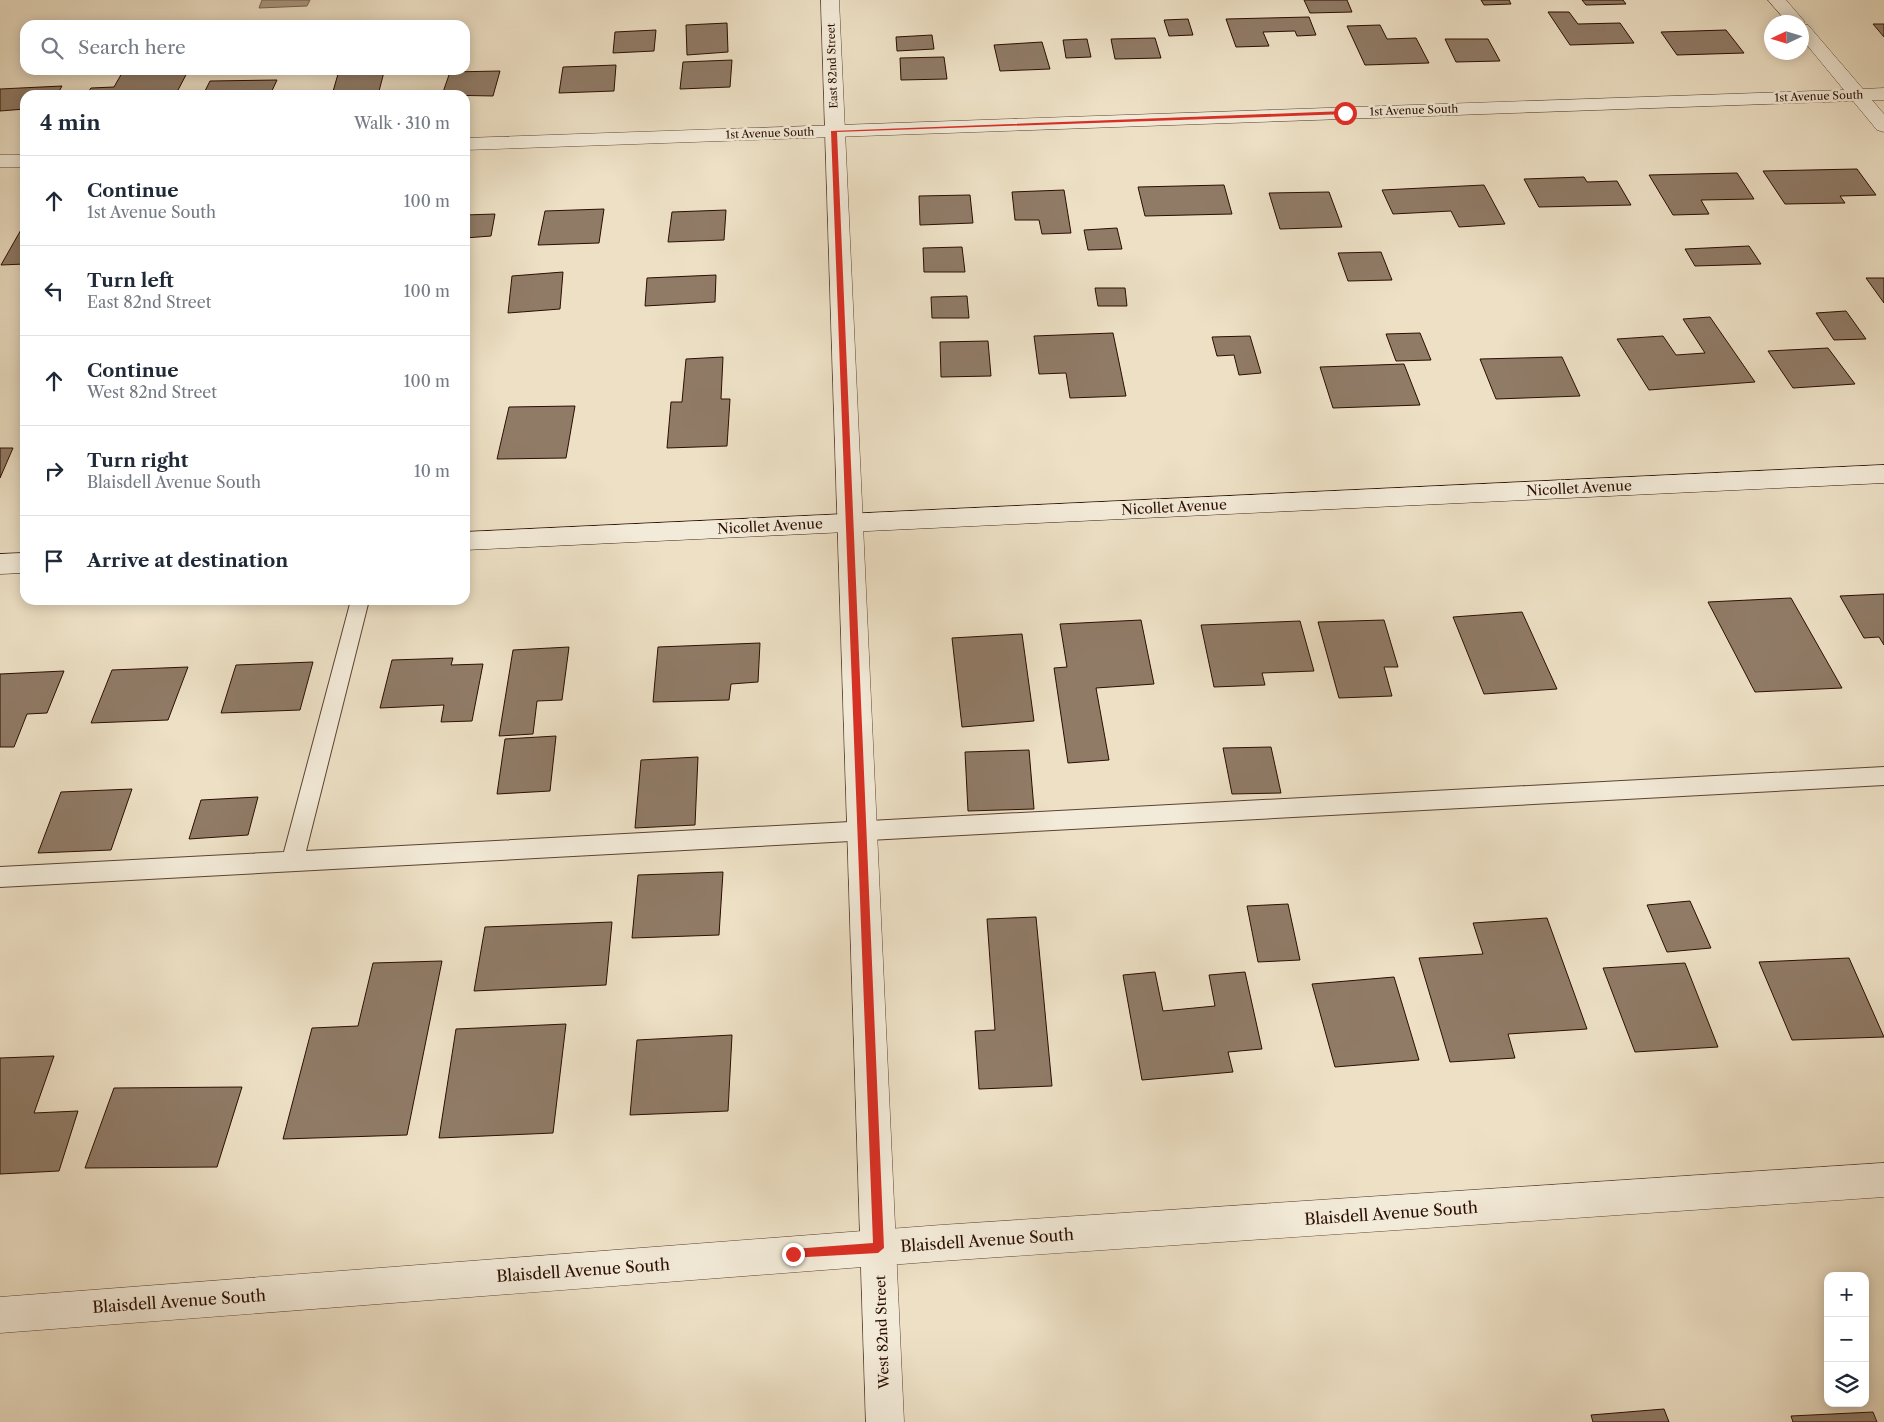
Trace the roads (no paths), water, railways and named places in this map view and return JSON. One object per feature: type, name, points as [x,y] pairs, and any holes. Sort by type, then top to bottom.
[{"type":"street","name":"East 82nd Street","points":[[830,0],[850,522]]},
{"type":"street","points":[[1777,0],[1790,15]]},
{"type":"street","points":[[1809,37],[1884,126]]},
{"type":"street","name":"1st Avenue South","points":[[470,144],[1884,94]]},
{"type":"street","points":[[0,162],[20,160]]},
{"type":"street","name":"Nicollet Avenue","points":[[470,541],[1884,474]]},
{"type":"street","name":"West 82nd Street","points":[[850,522],[885,1422]]},
{"type":"street","points":[[0,564],[20,563]]},
{"type":"street","name":"Blaisdell Avenue South","points":[[0,1315],[878,1248],[1884,1180]]},
{"type":"lane","points":[[292,862],[359,605]]},
{"type":"lane","points":[[0,877],[1884,776]]}]
